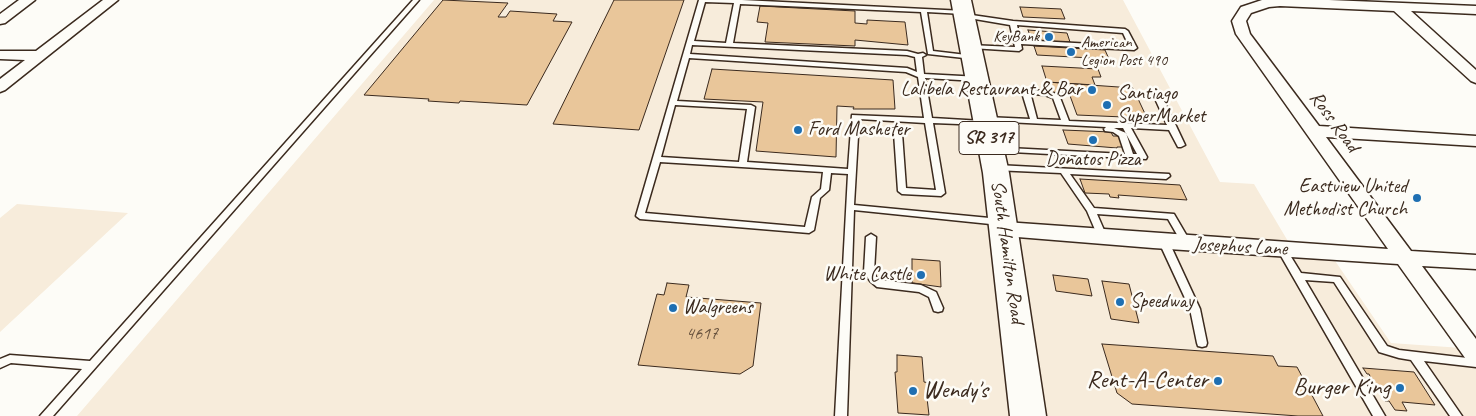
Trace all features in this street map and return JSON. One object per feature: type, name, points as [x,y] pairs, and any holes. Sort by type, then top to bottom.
[{"type":"main road","name":"South Hamilton Road","points":[[963,9],[993,158],[1004,226],[1028,416]]},
{"type":"street","points":[[0,20],[28,0]]},
{"type":"street","points":[[0,87],[111,0]]},
{"type":"street","name":"Ross Road","points":[[1398,7],[1266,3],[1246,10],[1238,21],[1243,34],[1475,356]]},
{"type":"street","points":[[1398,7],[1476,10]]},
{"type":"street","points":[[1398,7],[1476,78]]},
{"type":"street","points":[[0,55],[40,56]]},
{"type":"street","points":[[1313,131],[1476,141]]},
{"type":"street","name":"Josephus Lane","points":[[1004,226],[1102,238],[1476,262]]},
{"type":"lane","points":[[46,416],[416,0]]},
{"type":"lane","points":[[826,170],[825,190],[816,197],[809,230],[640,216],[658,159],[702,0],[829,3],[924,10],[963,9],[1013,23],[1125,31],[1134,48],[1017,42]]},
{"type":"lane","points":[[729,44],[738,1]]},
{"type":"lane","points":[[924,10],[930,53]]},
{"type":"lane","points":[[686,56],[906,70],[921,76],[1019,49],[1013,23]]},
{"type":"lane","points":[[1075,27],[1082,45]]},
{"type":"lane","points":[[690,43],[907,53],[918,56],[930,53],[974,61]]},
{"type":"lane","points":[[898,133],[902,190],[941,193],[918,56]]},
{"type":"lane","points":[[1034,121],[1027,96],[1031,92],[1046,93],[1056,97],[1069,123],[1120,132],[1128,146],[1130,156]]},
{"type":"lane","points":[[1156,92],[1181,146]]},
{"type":"lane","points":[[674,103],[750,107],[742,165]]},
{"type":"lane","points":[[841,416],[856,117],[1034,121],[1172,128]]},
{"type":"lane","points":[[993,158],[1143,157],[1126,126]]},
{"type":"lane","points":[[993,158],[1064,171],[1166,176]]},
{"type":"lane","points":[[658,159],[852,172]]},
{"type":"lane","points":[[1064,171],[1091,211],[1102,238]]},
{"type":"lane","points":[[850,207],[1004,226]]},
{"type":"lane","points":[[1091,211],[1171,216],[1186,244]]},
{"type":"lane","points":[[871,237],[870,272],[873,279],[877,283],[921,289],[933,295],[938,308]]},
{"type":"lane","points":[[1164,242],[1195,309],[1202,343]]},
{"type":"lane","points":[[1282,249],[1379,416]]},
{"type":"lane","points":[[1298,276],[1337,279],[1383,349],[1414,356],[1475,356]]},
{"type":"lane","points":[[1414,356],[1456,416]]},
{"type":"lane","points":[[0,364],[10,358],[92,365]]},
{"type":"shaded area","points":[[434,0],[1123,0],[1220,182],[1254,184],[1292,248],[1327,249],[1391,343],[1476,349],[1476,416],[77,416]]},
{"type":"shaded area","points":[[17,204],[128,213],[0,332],[0,218]]},
{"type":"building","points":[[443,0],[508,3],[498,17],[506,17],[510,11],[557,14],[553,21],[572,22],[527,105],[460,101],[459,103],[364,95]]},
{"type":"building","points":[[614,0],[684,0],[639,130],[553,124]]},
{"type":"building","points":[[760,6],[855,11],[855,23],[867,24],[867,20],[905,22],[908,45],[855,40],[855,46],[765,42],[768,23],[757,22]]},
{"type":"building","points":[[1020,7],[1061,9],[1065,19],[1023,17]]},
{"type":"building","name":"KeyBank","points":[[1028,30],[1067,33],[1070,42],[1032,41]]},
{"type":"building","name":"American Legion Post 490","points":[[1034,46],[1105,50],[1109,59],[1037,55]]},
{"type":"building","points":[[1042,66],[1098,69],[1101,77],[1092,77],[1095,85],[1047,82]]},
{"type":"building","name":"Ford Masheter","points":[[712,69],[893,80],[895,109],[853,109],[854,107],[837,106],[836,157],[756,151],[763,102],[704,99]]},
{"type":"building","points":[[1047,82],[1133,88],[1147,118],[1077,115],[1069,93],[1050,92]]},
{"type":"building","name":"Donatos Pizza","points":[[1063,130],[1111,132],[1113,136],[1119,136],[1123,147],[1068,144]]},
{"type":"building","points":[[1080,179],[1180,185],[1187,200],[1118,195],[1119,198],[1110,197],[1109,194],[1085,193]]},
{"type":"building","name":"White Castle","points":[[912,259],[940,261],[941,287],[912,283],[912,280],[902,279],[902,270],[912,271]]},
{"type":"building","name":"Speedway","points":[[1053,275],[1088,279],[1092,296],[1056,291]]},
{"type":"building","name":"Speedway","points":[[1102,281],[1129,284],[1139,323],[1111,319]]},
{"type":"building","name":"Walgreens","points":[[667,283],[689,285],[686,297],[761,303],[753,366],[740,374],[638,365],[657,294],[664,295]]},
{"type":"building","points":[[1102,344],[1273,356],[1278,366],[1297,367],[1323,416],[1298,416],[1132,404],[1117,393]]},
{"type":"building","name":"Wendy's","points":[[897,355],[922,357],[924,382],[930,383],[931,398],[927,398],[929,415],[898,413],[895,372],[897,372]]},
{"type":"building","name":"Burger King","points":[[1363,368],[1414,372],[1435,405],[1402,402],[1407,411],[1395,410],[1389,401],[1385,401],[1380,392],[1377,392],[1369,374]]},
{"type":"place","name":"KeyBank","points":[[1049,37]]},
{"type":"place","name":"American Legion Post 490","points":[[1071,52]]},
{"type":"place","name":"Lalibela Restaurant & Bar","points":[[1092,90]]},
{"type":"place","name":"Santiago SuperMarket","points":[[1107,105]]},
{"type":"place","name":"Ford Masheter","points":[[798,130]]},
{"type":"place","name":"Donatos Pizza","points":[[1093,140]]},
{"type":"place","name":"Eastview United Methodist Church","points":[[1417,198]]},
{"type":"place","name":"White Castle","points":[[921,275]]},
{"type":"place","name":"Speedway","points":[[1120,302]]},
{"type":"place","name":"Walgreens","points":[[673,308]]},
{"type":"place","name":"Rent-A-Center","points":[[1218,381]]},
{"type":"place","name":"Burger King","points":[[1400,388]]},
{"type":"place","name":"Wendy's","points":[[913,391]]}]
